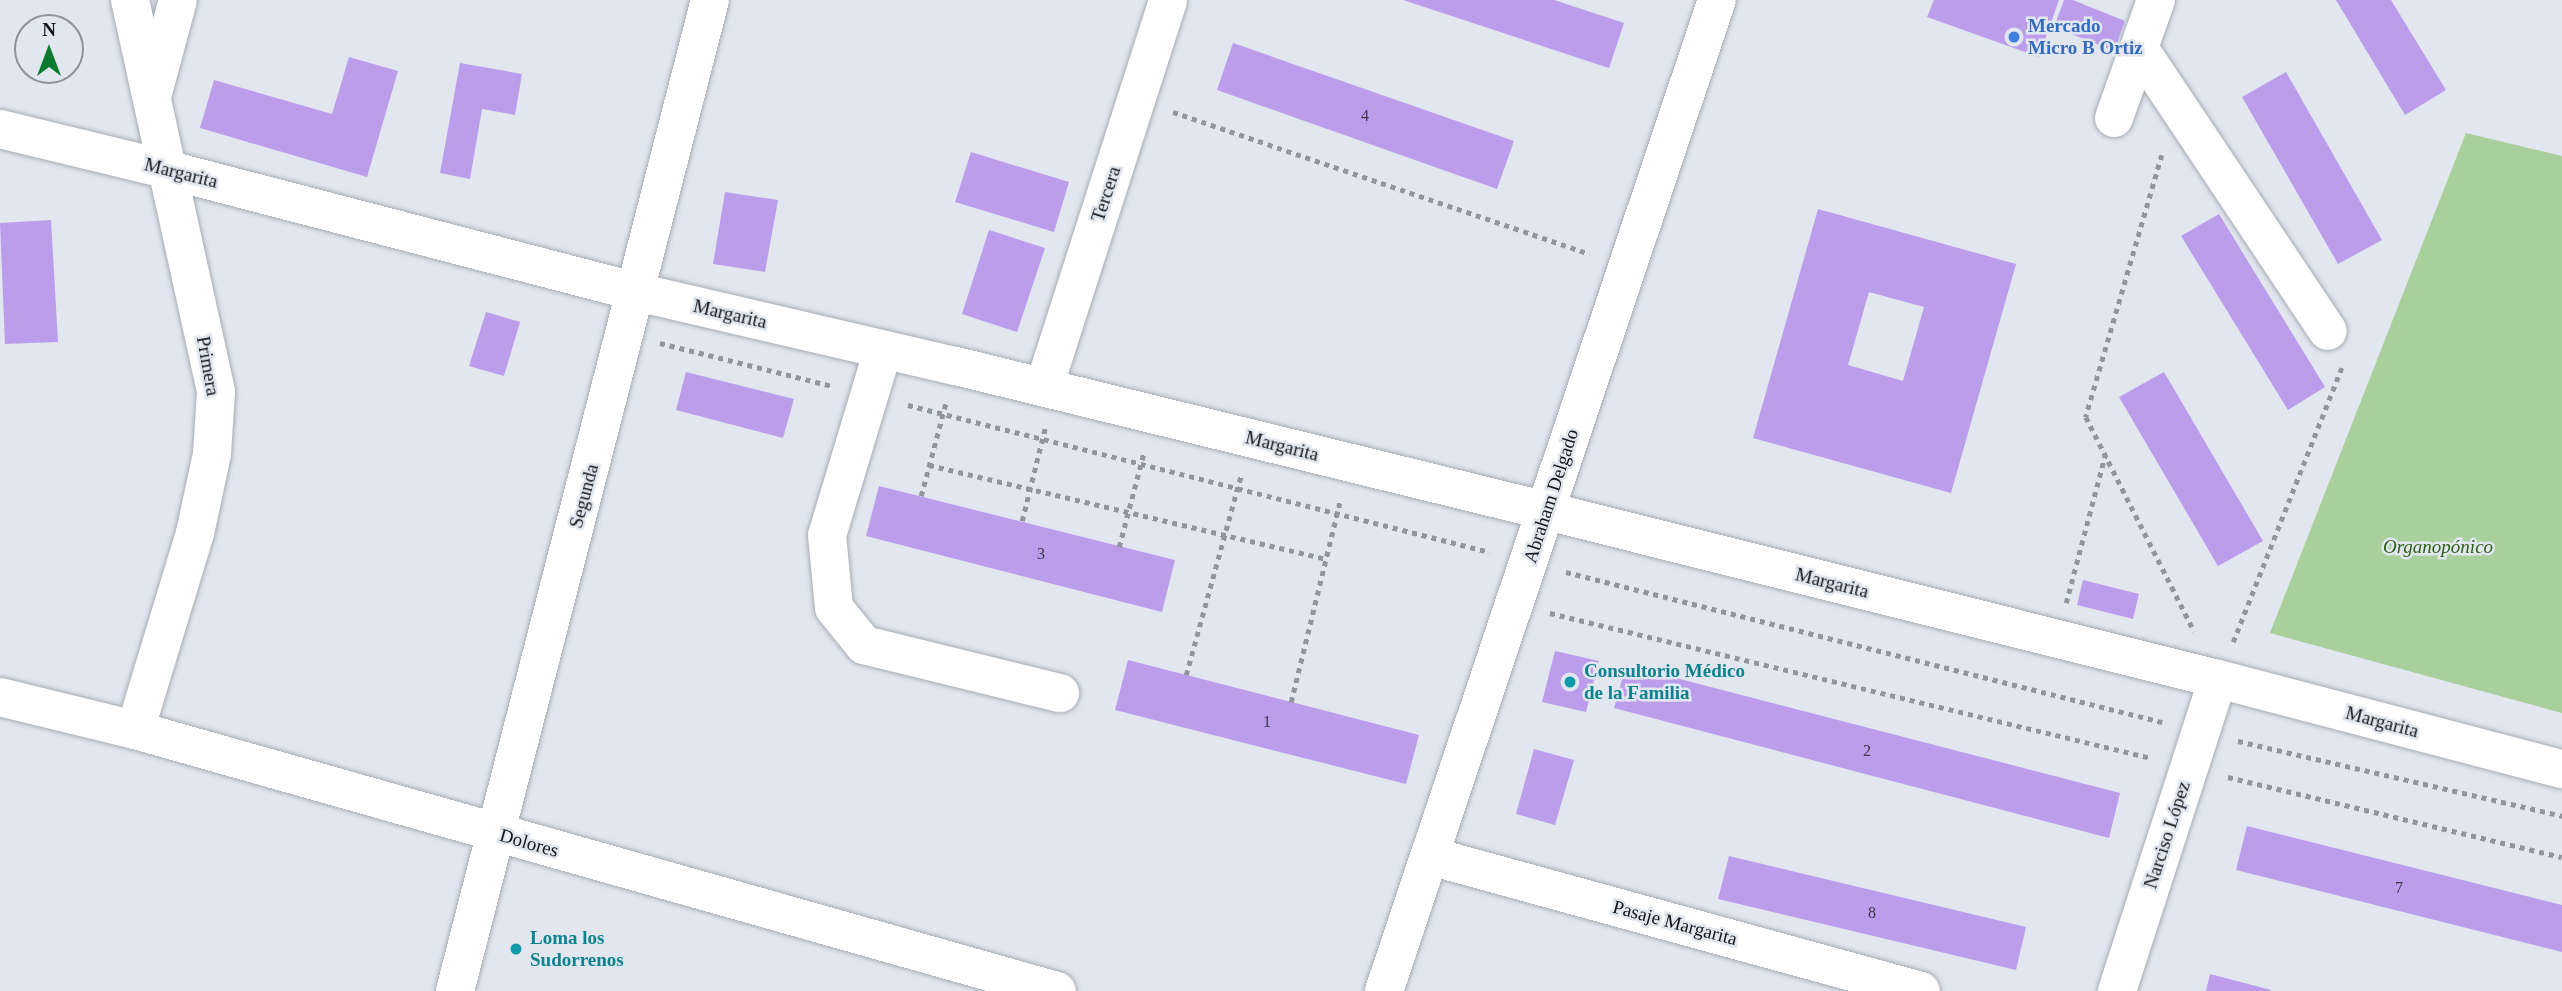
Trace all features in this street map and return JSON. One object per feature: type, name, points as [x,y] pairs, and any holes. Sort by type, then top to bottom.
[{"type":"street","points":[[130,0],[152,98]]},
{"type":"street","name":"Primera","points":[[135,730],[195,533],[212,454],[216,392],[165,169],[152,98],[178,0]]},
{"type":"street","name":"Segunda","points":[[454,991],[637,292],[710,0]]},
{"type":"street","name":"Tercera","points":[[1049,389],[1168,0]]},
{"type":"street","name":"Abraham Delgado","points":[[1384,991],[1516,605],[1717,0]]},
{"type":"street","points":[[2114,118],[2156,0]]},
{"type":"street","points":[[2139,48],[2328,331]]},
{"type":"street","name":"Margarita","points":[[0,129],[165,169],[637,292],[956,366],[1547,511],[2218,679],[2562,769]]},
{"type":"street","points":[[883,350],[827,535],[834,608],[864,645],[1060,693]]},
{"type":"street","name":"Narciso López","points":[[2117,991],[2218,679]]},
{"type":"street","name":"Dolores","points":[[0,697],[135,730],[1058,991]]},
{"type":"street","name":"Pasaje Margarita","points":[[1430,856],[1921,991]]},
{"type":"path","points":[[1136,100],[1628,267]]},
{"type":"path","points":[[2177,104],[2086,417],[2218,679]]},
{"type":"path","points":[[2218,679],[2343,365],[2328,331]]},
{"type":"path","points":[[625,334],[1529,562],[2195,750],[2562,857]]},
{"type":"path","points":[[921,496],[956,366]]},
{"type":"path","points":[[1022,521],[1042,439],[1049,389]]},
{"type":"path","points":[[1119,547],[1153,415]]},
{"type":"path","points":[[1186,675],[1251,439]]},
{"type":"path","points":[[2057,639],[2105,454]]},
{"type":"path","points":[[1291,702],[1349,462]]},
{"type":"path","points":[[929,465],[1326,559]]},
{"type":"path","points":[[1516,605],[2195,750],[2562,816]]},
{"type":"green space","name":"Organopónico","points":[[2466,133],[2562,156],[2562,713],[2270,633]]},
{"type":"building","points":[[1403,0],[1554,0],[1624,23],[1609,68]]},
{"type":"building","name":"Mercado Micro B Ortiz","points":[[1934,0],[2059,0],[2039,57],[1927,17]]},
{"type":"building","points":[[2064,0],[2073,0],[2125,21],[2114,51],[2054,27]]},
{"type":"building","points":[[2336,0],[2391,0],[2446,90],[2405,115]]},
{"type":"building","points":[[1233,43],[1514,141],[1497,189],[1217,90]]},
{"type":"building","points":[[349,57],[398,71],[367,177],[200,128],[214,80],[332,114]]},
{"type":"building","points":[[460,63],[522,74],[515,115],[482,109],[470,179],[440,173]]},
{"type":"building","points":[[2286,72],[2382,240],[2338,264],[2242,97]]},
{"type":"building","points":[[971,152],[1069,182],[1054,232],[955,202]]},
{"type":"building","points":[[725,192],[778,200],[765,272],[713,264]]},
{"type":"building","points":[[1818,209],[2016,264],[1951,493],[1753,438]],"holes":[[[1869,292],[1924,307],[1903,381],[1848,365]]]},
{"type":"building","points":[[2219,214],[2325,387],[2288,410],[2181,236]]},
{"type":"building","points":[[51,220],[58,342],[5,344],[0,223]]},
{"type":"building","points":[[989,230],[1045,248],[1017,332],[962,314]]},
{"type":"building","points":[[486,312],[520,322],[504,376],[469,366]]},
{"type":"building","points":[[686,372],[794,399],[783,438],[676,410]]},
{"type":"building","points":[[2164,372],[2263,541],[2218,566],[2119,397]]},
{"type":"building","points":[[879,486],[1175,560],[1162,612],[866,536]]},
{"type":"building","points":[[2083,580],[2139,594],[2133,619],[2077,605]]},
{"type":"building","name":"Consultorio Médico de la Familia","points":[[1555,651],[1599,661],[1586,712],[1542,702]]},
{"type":"building","points":[[1128,660],[1419,735],[1406,784],[1115,710]]},
{"type":"building","points":[[1626,665],[2120,793],[2109,838],[1614,708]]},
{"type":"building","points":[[1534,749],[1574,760],[1555,825],[1516,814]]},
{"type":"building","points":[[2247,826],[2562,905],[2562,952],[2236,870]]},
{"type":"building","points":[[1729,856],[2026,927],[2016,970],[1718,899]]},
{"type":"building","points":[[2210,974],[2271,990],[2206,991]]},
{"type":"place","name":"Mercado Micro B Ortiz","points":[[2014,37]]},
{"type":"place","name":"Consultorio Médico de la Familia","points":[[1570,682]]},
{"type":"place","name":"Loma los Sudorrenos","points":[[516,949]]}]
